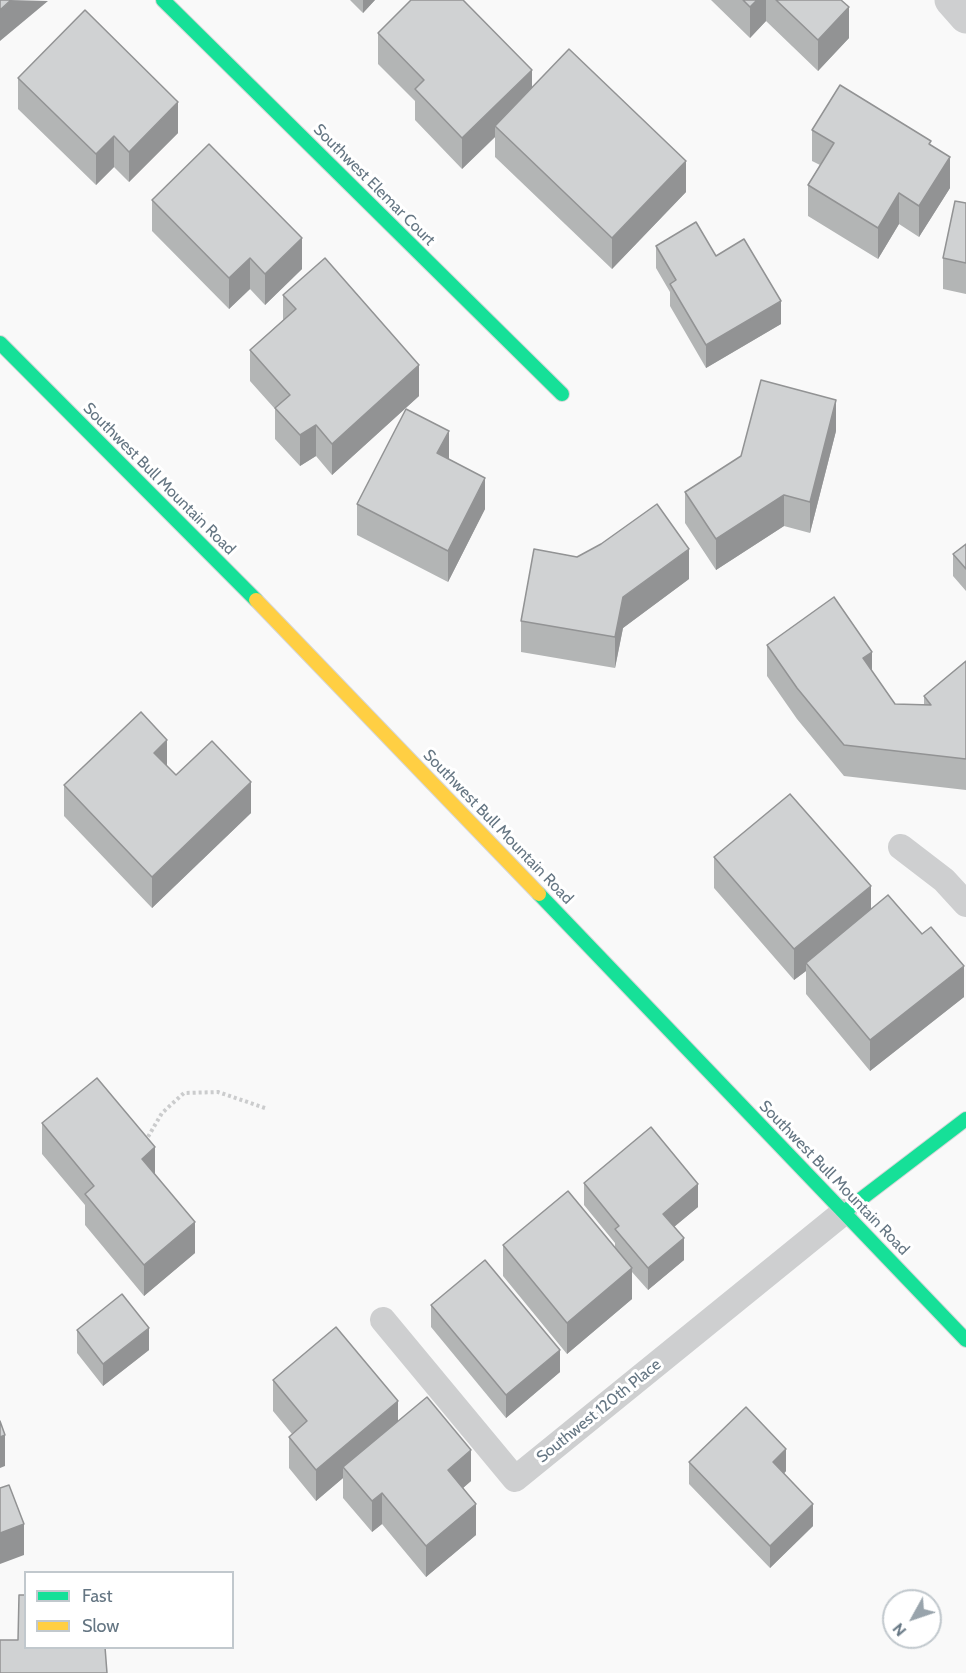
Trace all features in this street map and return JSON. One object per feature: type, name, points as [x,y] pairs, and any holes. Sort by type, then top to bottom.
[{"type":"main road","name":"Southwest Elemar Court","points":[[163,0],[562,394]]},
{"type":"main road","name":"Southwest Bull Mountain Road","points":[[0,343],[285,629],[966,1340]]},
{"type":"main road","points":[[844,1212],[966,1119]]},
{"type":"street","points":[[951,0],[966,17]]},
{"type":"lane","points":[[901,847],[944,880],[966,904]]},
{"type":"lane","name":"Southwest 120th Place","points":[[383,1320],[515,1479],[844,1212]]},
{"type":"path","points":[[141,1149],[162,1113],[184,1093],[218,1092],[265,1108]]},
{"type":"building","points":[[0,0],[11,0],[0,10]]},
{"type":"building","points":[[411,0],[463,0],[532,70],[462,138],[415,89],[424,80],[378,33]]},
{"type":"building","points":[[743,0],[757,0],[750,7]]},
{"type":"building","points":[[776,0],[841,0],[849,7],[818,40]]},
{"type":"building","points":[[85,10],[178,102],[129,152],[114,136],[96,154],[18,78]]},
{"type":"building","points":[[569,49],[686,161],[612,238],[495,126]]},
{"type":"building","points":[[840,85],[931,141],[929,144],[950,157],[919,206],[899,193],[878,228],[808,185],[834,143],[812,130]]},
{"type":"building","points":[[209,144],[302,238],[265,274],[250,258],[229,278],[152,200]]},
{"type":"building","points":[[955,201],[966,203],[966,263],[943,258]]},
{"type":"building","points":[[696,222],[716,256],[744,239],[781,301],[706,345],[670,284],[676,280],[656,246]]},
{"type":"building","points":[[325,258],[419,365],[332,444],[316,425],[300,435],[275,408],[290,395],[250,350],[296,309],[283,295]]},
{"type":"building","points":[[761,380],[836,400],[810,502],[784,495],[716,539],[685,492],[741,456]]},
{"type":"building","points":[[406,409],[449,431],[437,453],[485,478],[448,551],[357,504]]},
{"type":"building","points":[[657,504],[689,549],[623,597],[615,637],[521,621],[534,549],[577,557],[601,544]]},
{"type":"building","points":[[966,544],[966,569],[953,554]]},
{"type":"building","points":[[834,597],[872,652],[863,658],[895,704],[931,705],[924,696],[966,661],[966,759],[844,745],[797,688],[767,645]]},
{"type":"building","points":[[141,712],[167,740],[154,753],[176,775],[212,741],[251,782],[152,877],[64,785]]},
{"type":"building","points":[[790,794],[871,886],[794,949],[714,857]]},
{"type":"building","points":[[888,895],[922,934],[931,927],[964,966],[870,1040],[806,963]]},
{"type":"building","points":[[97,1078],[155,1147],[142,1159],[195,1222],[144,1265],[85,1194],[94,1186],[42,1123]]},
{"type":"building","points":[[651,1127],[698,1184],[663,1214],[684,1238],[648,1268],[615,1229],[619,1226],[584,1183]]},
{"type":"building","points":[[568,1191],[632,1268],[567,1323],[503,1245]]},
{"type":"building","points":[[485,1260],[560,1350],[506,1395],[431,1305]]},
{"type":"building","points":[[122,1294],[149,1328],[103,1364],[77,1330]]},
{"type":"building","points":[[336,1327],[398,1401],[316,1470],[289,1437],[307,1421],[273,1380]]},
{"type":"building","points":[[427,1397],[471,1450],[448,1470],[476,1504],[426,1546],[382,1493],[372,1501],[343,1467]]},
{"type":"building","points":[[746,1407],[786,1449],[773,1462],[813,1504],[770,1546],[689,1462]]},
{"type":"building","points":[[0,1421],[5,1435],[0,1437]]},
{"type":"building","points":[[9,1485],[24,1524],[0,1533],[0,1488]]},
{"type":"building","points":[[19,1595],[24,1595],[24,1649],[105,1649],[107,1673],[0,1673],[0,1640],[18,1640]]},
{"type":"traffic: fast","points":[[163,0],[562,394]]},
{"type":"traffic: fast","points":[[0,343],[256,600]]},
{"type":"traffic: fast","points":[[539,894],[966,1340]]},
{"type":"traffic: fast","points":[[844,1212],[966,1119]]},
{"type":"traffic: slow","points":[[256,600],[539,894]]}]
